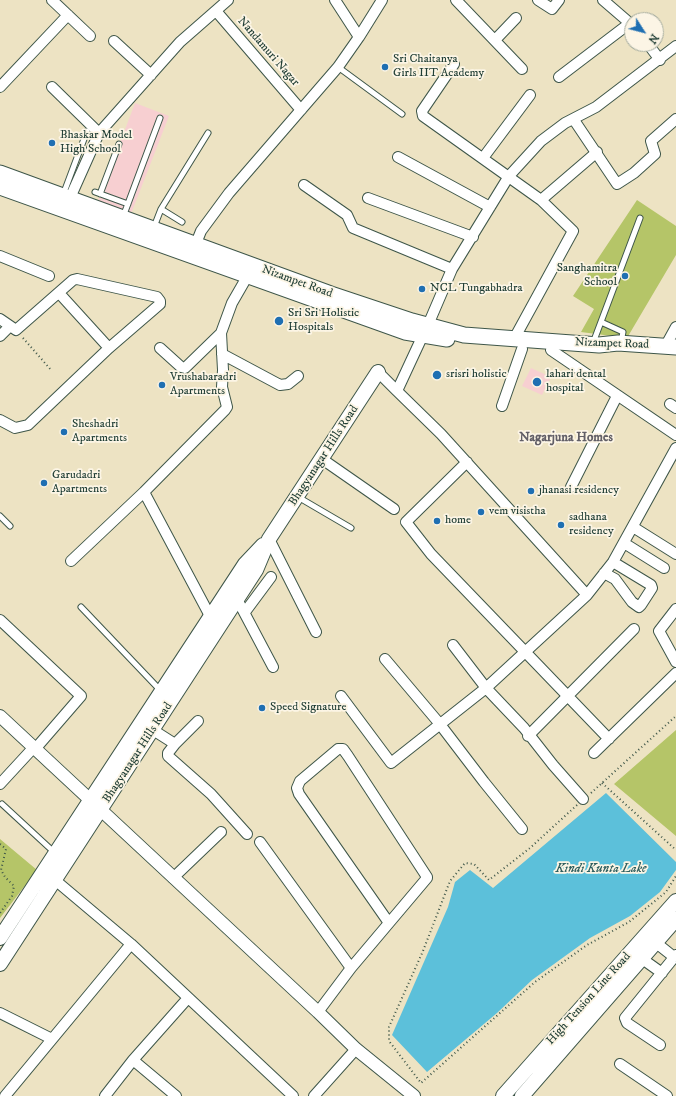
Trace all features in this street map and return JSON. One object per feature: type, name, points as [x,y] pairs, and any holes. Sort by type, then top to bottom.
[{"type":"main road","name":"Nizampet Road","points":[[0,173],[66,197],[125,211],[154,229],[250,271]]},
{"type":"main road","name":"Nizampet Road","points":[[0,188],[250,271],[331,294],[425,330],[551,350],[672,350]]},
{"type":"main road","name":"Nizampet Road","points":[[518,344],[621,344],[672,350]]},
{"type":"main road","name":"Bhagyanagar Hills Road","points":[[0,938],[56,854],[96,805],[153,730],[164,697],[256,570],[269,539],[378,372]]},
{"type":"main road","name":"Bhagyanagar Hills Road","points":[[0,964],[55,880],[96,805],[164,697],[210,616],[245,564],[269,539]]},
{"type":"main road","name":"High Tension Line Road","points":[[503,1096],[676,901]]},
{"type":"main road","name":"High Tension Line Road","points":[[522,1096],[676,919]]},
{"type":"street","points":[[52,0],[90,36]]},
{"type":"street","points":[[66,197],[98,133],[180,42],[228,0]]},
{"type":"street","points":[[335,0],[359,37]]},
{"type":"street","points":[[195,246],[201,231],[229,193],[338,67],[382,0]]},
{"type":"street","points":[[456,0],[496,40],[522,69]]},
{"type":"street","points":[[530,0],[533,2],[535,0]]},
{"type":"street","points":[[538,0],[552,8],[559,0]]},
{"type":"street","points":[[607,1],[624,17]]},
{"type":"street","name":"Nandamuri Nagar","points":[[216,11],[301,110]]},
{"type":"street","points":[[0,87],[68,15]]},
{"type":"street","points":[[496,40],[516,18]]},
{"type":"street","points":[[559,77],[624,29]]},
{"type":"street","points":[[114,41],[151,75]]},
{"type":"street","points":[[397,391],[452,269],[510,176],[541,141],[565,123],[574,120],[596,107],[660,60],[676,46]]},
{"type":"street","points":[[654,52],[660,60]]},
{"type":"street","points":[[454,64],[422,113],[541,200],[573,231],[518,344],[502,406]]},
{"type":"street","points":[[52,87],[98,133]]},
{"type":"street","points":[[483,158],[530,95]]},
{"type":"street","points":[[574,120],[618,184],[634,173],[655,154],[651,141],[676,119]]},
{"type":"street","points":[[541,200],[597,152]]},
{"type":"street","points":[[398,157],[490,207]]},
{"type":"street","points":[[304,185],[346,215],[353,228],[452,269]]},
{"type":"street","points":[[368,198],[473,237]]},
{"type":"street","points":[[0,256],[49,276]]},
{"type":"street","points":[[71,561],[144,492],[227,407],[222,387],[221,333],[232,303],[250,271]]},
{"type":"street","points":[[0,336],[13,328],[73,280],[77,279],[157,297],[160,304],[109,348],[28,425],[15,428],[0,420]]},
{"type":"street","points":[[58,293],[109,348]]},
{"type":"street","points":[[0,319],[13,328]]},
{"type":"street","points":[[672,350],[676,328]]},
{"type":"street","points":[[160,348],[181,367],[185,368],[221,333]]},
{"type":"street","points":[[551,350],[676,435]]},
{"type":"street","points":[[222,354],[280,385],[288,384],[298,376]]},
{"type":"street","points":[[378,372],[441,434],[587,595]]},
{"type":"street","points":[[571,487],[617,396]]},
{"type":"street","points":[[341,696],[391,763],[486,688],[587,595],[614,562],[676,448]]},
{"type":"street","points":[[322,459],[394,509]]},
{"type":"street","points":[[467,462],[406,522],[431,554],[609,740]]},
{"type":"street","points":[[144,492],[210,616]]},
{"type":"street","points":[[632,527],[676,554]]},
{"type":"street","points":[[269,539],[316,632]]},
{"type":"street","points":[[624,543],[664,568]]},
{"type":"street","points":[[604,573],[615,579],[632,602],[638,606],[641,606],[652,588],[651,585],[614,562]]},
{"type":"street","points":[[245,612],[271,577]]},
{"type":"street","points":[[237,598],[272,667]]},
{"type":"street","points":[[676,609],[659,631],[676,662]]},
{"type":"street","points":[[0,620],[81,696],[0,784]]},
{"type":"street","points":[[528,736],[634,629]]},
{"type":"street","points":[[454,645],[486,688],[524,728],[528,736],[583,799]]},
{"type":"street","points":[[385,659],[440,723],[484,782],[522,829]]},
{"type":"street","points":[[594,753],[676,673]]},
{"type":"street","points":[[0,716],[35,747],[356,1049],[408,1094]]},
{"type":"street","points":[[198,721],[175,744],[168,753],[168,756],[211,794],[247,834]]},
{"type":"street","points":[[153,730],[175,744]]},
{"type":"street","points":[[318,1012],[351,968],[389,923],[427,878],[427,874],[348,756],[343,749],[338,749],[300,781],[297,788],[299,794],[389,923]]},
{"type":"street","points":[[174,878],[221,832]]},
{"type":"street","points":[[260,842],[351,968]]},
{"type":"street","points":[[55,880],[131,944],[293,1096]]},
{"type":"street","points":[[0,938],[11,947]]},
{"type":"street","points":[[655,942],[675,956],[625,1018],[627,1024],[660,1045]]},
{"type":"street","points":[[0,1094],[4,1096],[131,944]]},
{"type":"street","points":[[641,958],[662,973]]},
{"type":"street","points":[[105,1096],[133,1060],[188,998]]},
{"type":"street","points":[[0,1013],[52,1039]]},
{"type":"street","points":[[314,1096],[356,1049]]},
{"type":"street","points":[[133,1060],[176,1096]]},
{"type":"street","points":[[620,1064],[667,1096]]},
{"type":"lane","points":[[338,67],[402,114]]},
{"type":"lane","points":[[119,144],[97,193],[125,211],[160,118]]},
{"type":"lane","points":[[66,197],[88,132]]},
{"type":"lane","points":[[154,229],[160,209],[208,133]]},
{"type":"lane","points":[[160,209],[182,222]]},
{"type":"lane","points":[[592,344],[640,218]]},
{"type":"lane","points":[[601,322],[623,332],[621,344]]},
{"type":"lane","points":[[297,496],[352,528]]},
{"type":"lane","points":[[0,516],[10,526]]},
{"type":"lane","points":[[81,607],[164,697]]},
{"type":"lane","points":[[2,804],[56,854]]},
{"type":"path","points":[[13,328],[52,371]]},
{"type":"path","points":[[676,716],[530,848],[489,880],[474,864],[465,863],[450,881],[423,951],[389,1027],[389,1041],[420,1083],[535,982],[587,945],[629,922],[666,892],[676,876]]},
{"type":"path","points":[[602,783],[676,850]]},
{"type":"path","points":[[0,844],[6,849],[1,870],[14,886],[12,896],[0,912]]},
{"type":"shaded area","points":[[135,103],[169,116],[131,214],[98,201]]},
{"type":"shaded area","name":"lahari dental hospital","points":[[531,368],[551,377],[542,395],[522,386]]},
{"type":"green space","name":"Sanghamitra School","points":[[637,200],[676,226],[676,255],[627,338],[581,332],[594,309],[573,296]]},
{"type":"green space","points":[[676,730],[676,836],[614,784]]},
{"type":"green space","points":[[0,839],[37,870],[0,918]]},
{"type":"water","name":"Kindi Kunta Lake","points":[[606,793],[676,862],[676,870],[660,892],[630,916],[590,938],[532,980],[497,1013],[427,1072],[392,1035],[448,907],[455,882],[470,870],[493,888]]},
{"type":"place","name":"Sri Chaitanya Girls IIT Academy","points":[[385,67]]},
{"type":"place","name":"Bhaskar Model High School","points":[[52,143]]},
{"type":"place","name":"Sanghamitra School","points":[[625,276]]},
{"type":"place","name":"NCL Tungabhadra","points":[[422,289]]},
{"type":"place","name":"Sri Sri Holistic Hospitals","points":[[279,321]]},
{"type":"place","name":"srisri holistic","points":[[437,375]]},
{"type":"place","name":"lahari dental hospital","points":[[537,382]]},
{"type":"place","name":"Vrushabaradri Apartments","points":[[162,385]]},
{"type":"place","name":"Sheshadri Apartments","points":[[64,432]]},
{"type":"place","name":"Garudadri Apartments","points":[[44,483]]},
{"type":"place","name":"jhanasi residency","points":[[531,491]]},
{"type":"place","name":"vem visistha","points":[[481,512]]},
{"type":"place","name":"home","points":[[437,521]]},
{"type":"place","name":"sadhana residency","points":[[561,525]]},
{"type":"place","name":"Speed Signature","points":[[262,708]]},
{"type":"district","name":"Nagarjuna Homes","points":[[566,438]]}]
